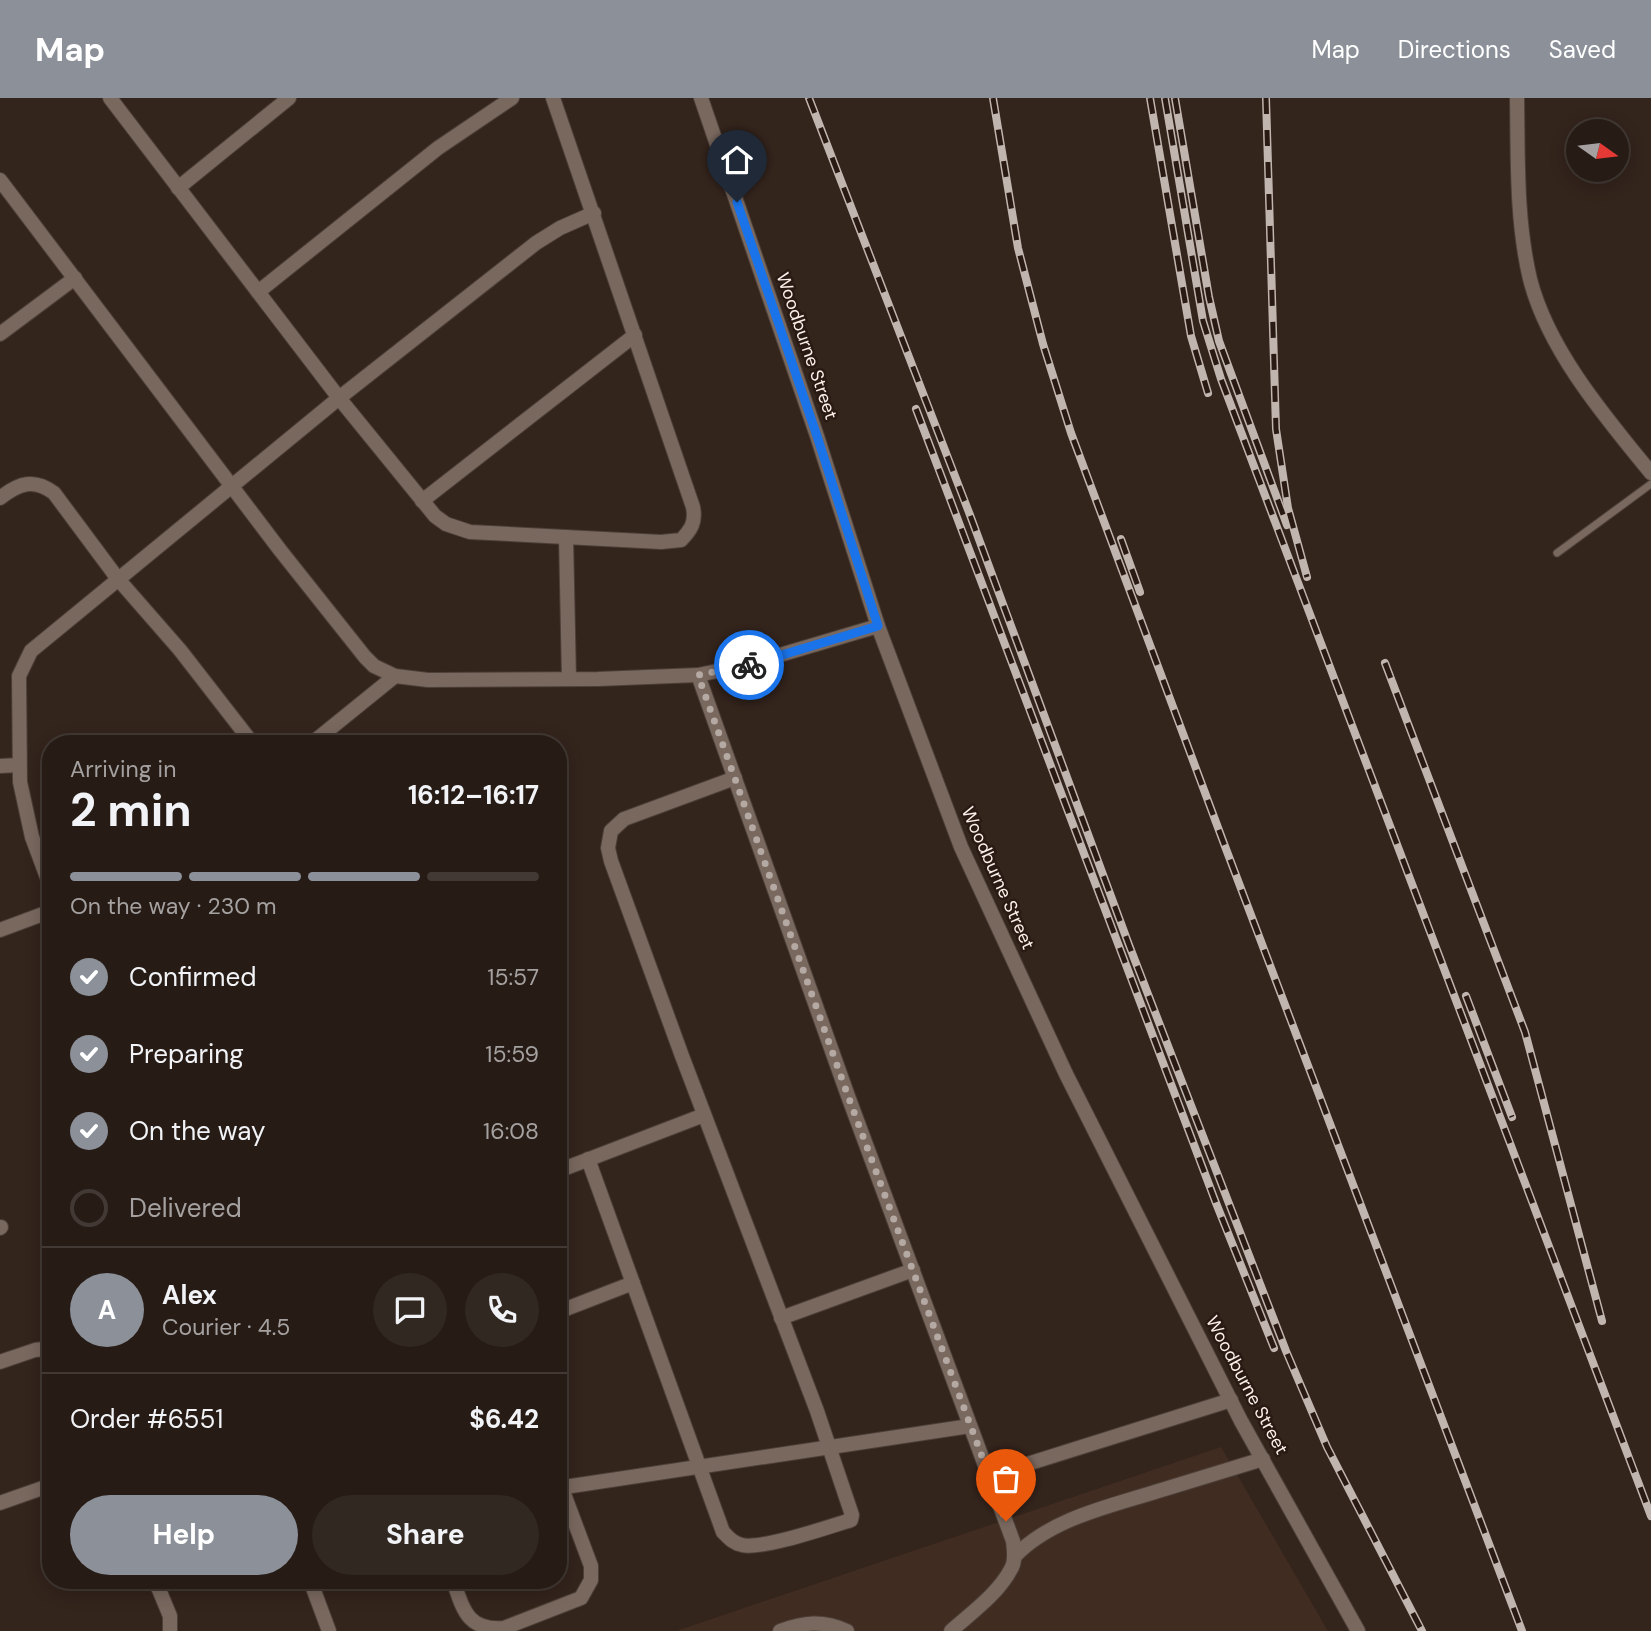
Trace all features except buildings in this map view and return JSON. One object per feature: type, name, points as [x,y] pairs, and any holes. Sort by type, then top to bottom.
[{"type":"street","points":[[110,98],[339,398],[435,516],[458,529],[661,542],[681,540],[694,525],[693,508],[553,98]]},
{"type":"street","points":[[178,188],[289,98]]},
{"type":"street","points":[[258,292],[438,148],[512,98]]},
{"type":"street","name":"Woodburne Street","points":[[701,98],[817,436],[878,626],[961,847],[1066,1074],[1231,1400],[1358,1631]]},
{"type":"street","points":[[1517,98],[1520,212],[1531,280],[1539,305],[1566,357],[1607,419],[1651,473]]},
{"type":"street","points":[[0,180],[230,485],[374,666],[395,676],[428,680],[698,675],[746,666],[878,626]]},
{"type":"street","points":[[42,862],[27,820],[19,765],[19,676],[31,651],[230,485],[536,243],[560,228],[594,213]]},
{"type":"street","points":[[0,334],[75,278]]},
{"type":"street","points":[[422,500],[635,335]]},
{"type":"street","points":[[0,498],[12,488],[23,485],[43,484],[54,493],[118,579],[180,650],[246,735]]},
{"type":"street","points":[[566,537],[569,679]]},
{"type":"street","points":[[698,675],[1013,1541],[1015,1556],[1012,1568],[951,1631]]},
{"type":"street","points":[[322,735],[395,676]]},
{"type":"street","points":[[0,766],[19,765]]},
{"type":"street","points":[[588,1159],[723,1532],[740,1544],[765,1545],[851,1520],[852,1515],[830,1448],[611,861],[609,837],[615,825],[624,819],[735,778]]},
{"type":"street","points":[[0,930],[42,914]]},
{"type":"street","points":[[567,1167],[704,1115]]},
{"type":"street","points":[[781,1318],[913,1270]]},
{"type":"street","points":[[567,1309],[633,1283]]},
{"type":"street","points":[[0,1362],[42,1349]]},
{"type":"street","points":[[989,1476],[1231,1400]]},
{"type":"street","points":[[567,1483],[699,1467],[970,1426]]},
{"type":"street","points":[[1015,1556],[1028,1542],[1050,1529],[1086,1515],[1264,1459]]},
{"type":"street","points":[[0,1503],[42,1488]]},
{"type":"street","points":[[456,1589],[465,1614],[474,1627],[482,1628],[504,1628],[581,1598],[591,1580],[592,1566],[567,1502]]},
{"type":"street","points":[[159,1589],[170,1616],[170,1631]]},
{"type":"street","points":[[313,1589],[329,1631]]},
{"type":"street","points":[[780,1631],[810,1622],[827,1623],[846,1631]]},
{"type":"lane","points":[[1557,553],[1651,484]]},
{"type":"shaded area","points":[[1221,1447],[1328,1631],[676,1631]]},
{"type":"railway","points":[[809,98],[970,515],[1129,945],[1286,1351],[1327,1447],[1422,1631]]},
{"type":"railway","points":[[993,98],[1018,248],[1043,344],[1071,433],[1522,1631]]},
{"type":"railway","points":[[1150,98],[1191,336],[1208,393]]},
{"type":"railway","points":[[1165,98],[1203,321],[1221,379],[1651,1516]]},
{"type":"railway","points":[[1175,98],[1219,341],[1287,525]]},
{"type":"railway","points":[[1266,98],[1276,429],[1288,508],[1307,577]]},
{"type":"railway","points":[[916,409],[1216,1203],[1274,1348]]},
{"type":"railway","points":[[1121,539],[1140,592]]},
{"type":"railway","points":[[1385,663],[1525,1032],[1602,1321]]},
{"type":"railway","points":[[1466,996],[1512,1117]]},
{"type":"way so far","points":[[749,665],[698,675],[848,1096],[1006,1521]]},
{"type":"route","points":[[737,202],[878,626],[749,665]]}]
